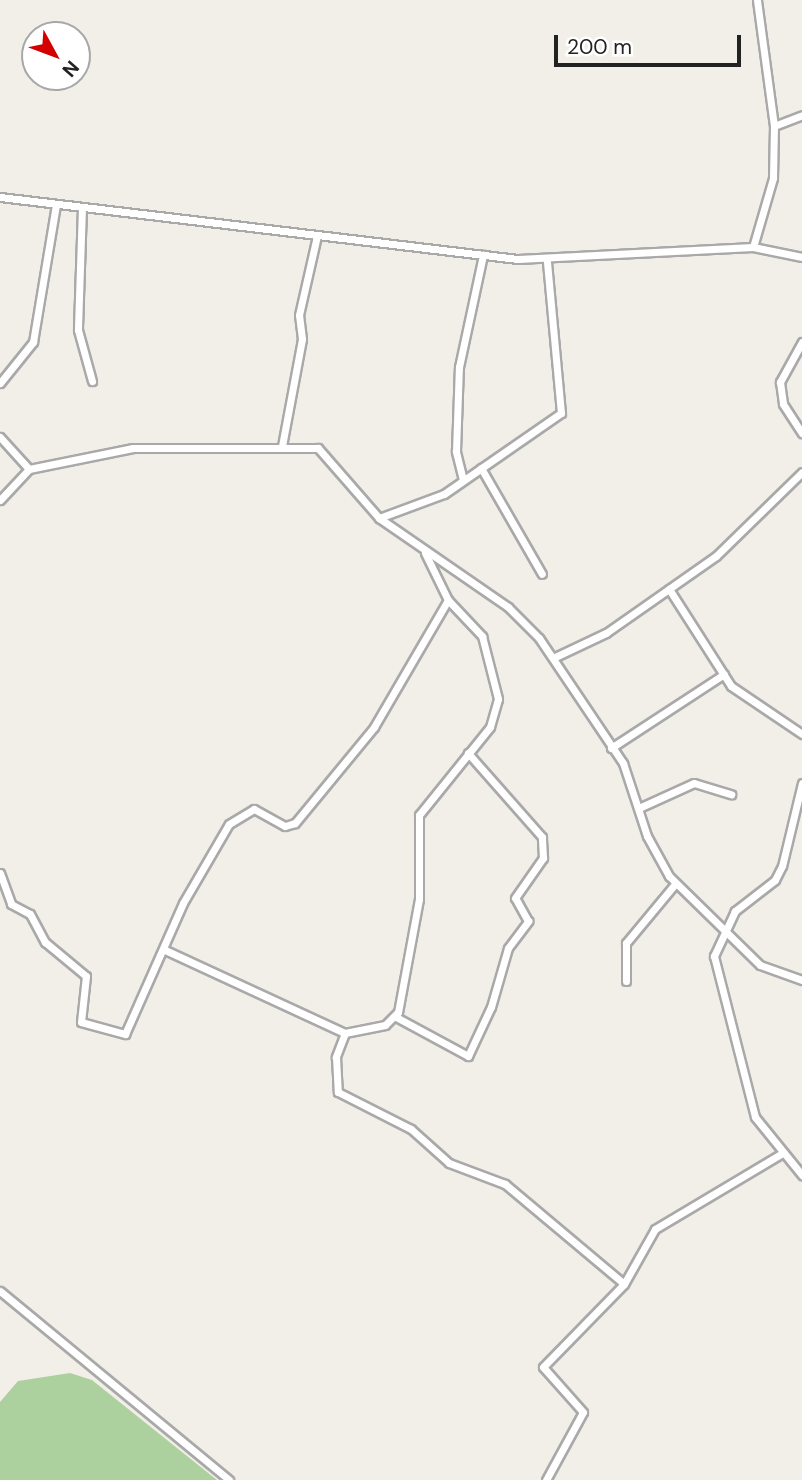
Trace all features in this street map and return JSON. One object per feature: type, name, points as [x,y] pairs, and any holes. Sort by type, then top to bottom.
[{"type":"street","points":[[753,247],[773,178],[774,126],[757,0]]},
{"type":"street","points":[[774,126],[802,115]]},
{"type":"street","points":[[0,197],[547,261],[753,247],[802,257]]},
{"type":"street","points":[[0,383],[33,342],[56,204]]},
{"type":"street","points":[[82,207],[78,330],[92,380]]},
{"type":"street","points":[[282,446],[302,339],[299,315],[317,236]]},
{"type":"street","points":[[463,480],[456,451],[459,367],[483,254]]},
{"type":"street","points":[[379,518],[463,480],[561,413],[547,261]]},
{"type":"street","points":[[802,342],[783,369],[780,394],[802,433]]},
{"type":"street","points":[[796,350],[802,358]]},
{"type":"street","points":[[0,437],[29,470]]},
{"type":"street","points":[[0,500],[29,470],[133,449],[282,446],[329,454],[379,518],[424,552],[508,607],[553,658],[611,748],[640,807],[647,836],[675,884],[721,933],[760,965],[802,980]]},
{"type":"street","points":[[481,468],[542,574]]},
{"type":"street","points":[[553,658],[606,633],[716,556],[802,472]]},
{"type":"street","points":[[396,1017],[419,899],[419,815],[490,727],[498,691],[482,636],[448,600],[424,552]]},
{"type":"street","points":[[670,589],[724,674],[761,712],[802,734]]},
{"type":"street","points":[[0,873],[11,904],[30,914],[45,942],[86,976],[81,1022],[125,1034],[165,950],[186,896],[229,824],[254,809],[285,826],[296,823],[374,727],[448,600]]},
{"type":"street","points":[[611,748],[724,674]]},
{"type":"street","points":[[165,950],[345,1033],[396,1017],[468,1056],[491,1007],[508,948],[528,921],[515,898],[543,858],[542,837],[468,753]]},
{"type":"street","points":[[640,807],[694,783],[731,794]]},
{"type":"street","points":[[802,783],[775,880],[755,890],[721,933],[714,956],[721,1000],[755,1117],[781,1154],[802,1175]]},
{"type":"street","points":[[626,981],[626,943],[675,884]]},
{"type":"street","points":[[345,1033],[336,1056],[341,1098],[411,1129],[449,1163],[505,1184],[624,1284]]},
{"type":"street","points":[[546,1480],[583,1412],[543,1367],[624,1284],[655,1229],[781,1154]]},
{"type":"street","points":[[0,1291],[229,1480]]},
{"type":"green space","points":[[70,1373],[92,1380],[217,1480],[0,1480],[0,1402],[18,1381]]}]
